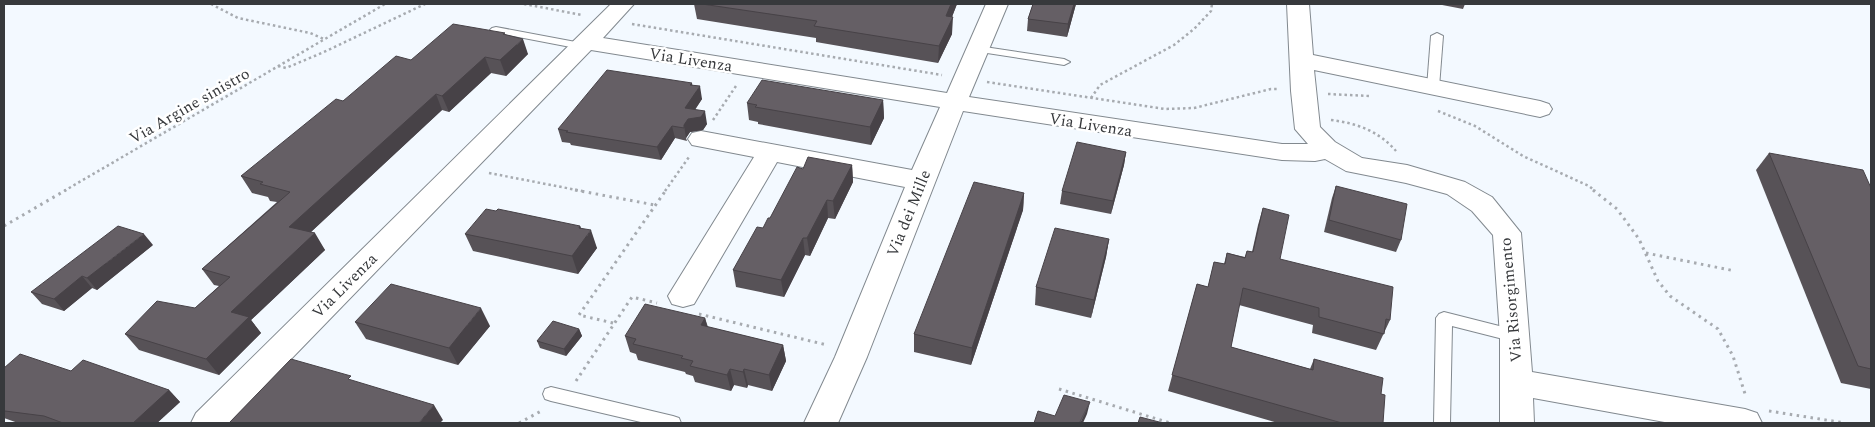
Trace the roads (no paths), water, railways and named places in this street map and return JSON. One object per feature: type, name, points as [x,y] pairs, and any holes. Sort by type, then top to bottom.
[{"type":"street","points":[[583,44],[623,4]]},
{"type":"street","name":"Via dei Mille","points":[[822,423],[851,357],[921,181],[997,4]]},
{"type":"street","name":"Via Risorgimento","points":[[1298,4],[1308,129],[1326,148],[1354,164],[1407,174],[1456,188],[1482,204],[1507,233],[1514,336],[1517,423]]},
{"type":"street","name":"Via Livenza","points":[[208,423],[583,44],[1282,152],[1315,153],[1326,148]]},
{"type":"street","points":[[1301,60],[1540,109]]},
{"type":"street","points":[[701,139],[921,181]]},
{"type":"street","points":[[678,304],[770,152]]},
{"type":"street","points":[[1516,382],[1745,423]]},
{"type":"lane","points":[[496,30],[583,44]]},
{"type":"lane","points":[[1434,87],[1437,36]]},
{"type":"lane","points":[[978,48],[1064,62]]},
{"type":"lane","points":[[1442,423],[1444,318],[1514,336]]},
{"type":"lane","points":[[558,396],[673,423]]}]
